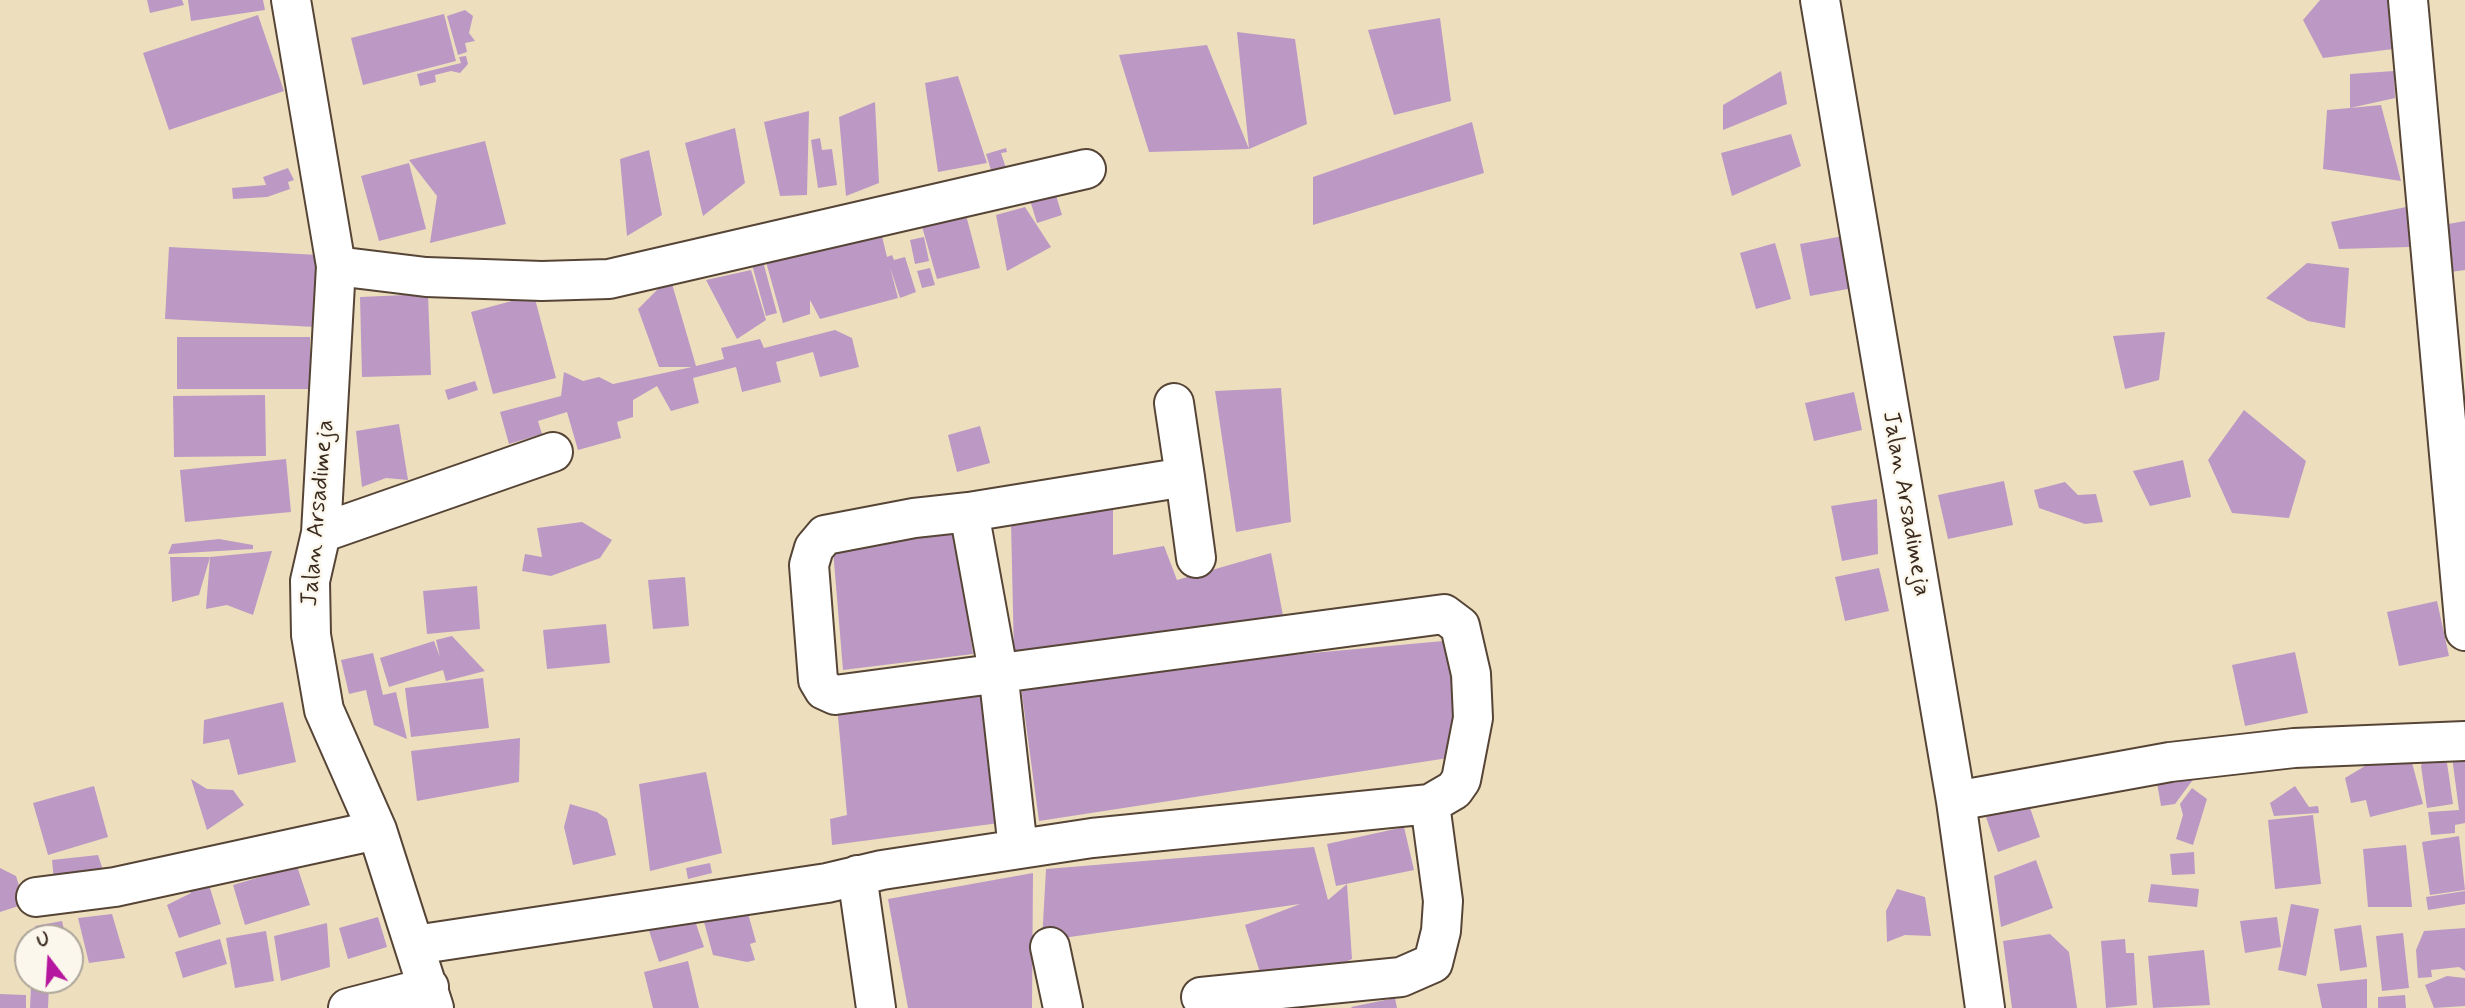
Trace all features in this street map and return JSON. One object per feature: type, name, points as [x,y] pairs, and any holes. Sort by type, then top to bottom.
[{"type":"street","name":"Jalan Arsadimeja","points":[[291,0],[336,266],[321,534],[310,581],[310,621],[324,710],[377,830],[432,998]]},
{"type":"street","name":"Jalan Arsadimeja","points":[[1820,0],[1955,801],[1985,1008]]},
{"type":"street","points":[[2408,0],[2465,631]]},
{"type":"street","points":[[336,266],[439,278],[609,279],[1086,169]]},
{"type":"street","points":[[1174,403],[1196,558]]},
{"type":"street","points":[[321,534],[553,452]]},
{"type":"street","points":[[415,946],[827,883],[857,875],[1092,838],[1430,804],[1454,790],[1461,780],[1473,718],[1471,674],[1462,632],[1455,620],[1444,614],[998,671],[835,695],[824,690],[818,680],[809,565],[814,548],[824,536],[914,518],[969,512],[1185,477]]},
{"type":"street","points":[[969,512],[998,671],[1018,849]]},
{"type":"street","points":[[1955,801],[2170,762],[2294,748],[2465,741]]},
{"type":"street","points":[[1201,997],[1401,977],[1433,963],[1441,931],[1443,901],[1430,804]]},
{"type":"street","points":[[36,897],[115,887],[377,830]]},
{"type":"street","points":[[857,875],[876,1008]]},
{"type":"street","points":[[1050,947],[1063,1008]]},
{"type":"street","points":[[348,1008],[432,998]]},
{"type":"building","points":[[147,0],[182,0],[184,5],[150,13]]},
{"type":"building","points":[[188,0],[263,0],[265,10],[191,21]]},
{"type":"building","points":[[2320,0],[2395,0],[2401,48],[2323,58],[2303,20]]},
{"type":"building","points":[[465,10],[473,16],[469,33],[475,41],[465,43],[467,52],[458,55],[447,16]]},
{"type":"building","points":[[444,14],[456,61],[363,85],[351,38]]},
{"type":"building","points":[[258,15],[284,91],[169,130],[143,53]]},
{"type":"building","points":[[1440,18],[1451,101],[1394,115],[1368,30]]},
{"type":"building","points":[[1237,32],[1295,39],[1307,124],[1249,149]]},
{"type":"building","points":[[1207,45],[1249,149],[1149,152],[1119,55]]},
{"type":"building","points":[[466,56],[468,64],[460,73],[451,71],[435,75],[436,82],[420,86],[417,74],[461,63],[459,57]]},
{"type":"building","points":[[1781,71],[1787,104],[1723,130],[1723,105]]},
{"type":"building","points":[[2394,71],[2395,98],[2350,108],[2350,74]]},
{"type":"building","points":[[958,76],[987,163],[938,172],[925,83]]},
{"type":"building","points":[[875,102],[879,183],[846,196],[839,117]]},
{"type":"building","points":[[2381,105],[2401,181],[2323,169],[2327,110]]},
{"type":"building","points":[[809,111],[807,195],[780,196],[764,122]]},
{"type":"building","points":[[1472,122],[1484,173],[1313,225],[1313,177]]},
{"type":"building","points":[[735,128],[745,183],[703,216],[685,143]]},
{"type":"building","points":[[1791,134],[1801,166],[1732,196],[1721,153]]},
{"type":"building","points":[[820,138],[822,150],[832,149],[837,185],[818,188],[811,140]]},
{"type":"building","points":[[485,141],[506,224],[430,243],[437,196],[409,160]]},
{"type":"building","points":[[1006,148],[1007,152],[1001,153],[1006,168],[992,173],[986,154]]},
{"type":"building","points":[[649,150],[662,215],[627,236],[620,159]]},
{"type":"building","points":[[409,163],[426,229],[379,241],[361,176]]},
{"type":"building","points":[[288,168],[294,180],[288,182],[290,189],[267,197],[233,199],[232,188],[266,185],[263,177]]},
{"type":"building","points":[[1051,179],[1062,215],[1037,223],[1026,187]]},
{"type":"building","points":[[1025,207],[1051,247],[1007,271],[996,215]]},
{"type":"building","points":[[2406,207],[2410,247],[2339,249],[2331,222]]},
{"type":"building","points":[[966,215],[980,268],[937,279],[919,216]]},
{"type":"building","points":[[2465,221],[2465,270],[2443,273],[2437,226]]},
{"type":"building","points":[[879,224],[887,257],[892,255],[894,260],[905,257],[916,292],[900,298],[890,267],[898,298],[820,319],[810,300],[810,314],[783,323],[763,251]]},
{"type":"building","points":[[1843,236],[1853,288],[1810,296],[1800,244]]},
{"type":"building","points":[[924,237],[929,261],[915,264],[910,240]]},
{"type":"building","points":[[1775,243],[1791,299],[1756,309],[1740,253]]},
{"type":"building","points":[[169,247],[319,255],[315,327],[165,319]]},
{"type":"building","points":[[759,247],[777,313],[766,316],[751,261]]},
{"type":"building","points":[[2307,263],[2349,268],[2345,328],[2308,321],[2266,298]]},
{"type":"building","points":[[930,268],[935,285],[922,288],[917,271]]},
{"type":"building","points":[[751,270],[766,320],[737,339],[706,280]]},
{"type":"building","points":[[670,277],[696,366],[724,359],[721,348],[760,339],[764,348],[835,330],[852,338],[859,367],[820,377],[813,352],[776,362],[781,382],[742,392],[736,367],[693,378],[699,403],[671,411],[657,386],[633,400],[633,417],[617,422],[621,438],[578,450],[567,412],[538,421],[542,434],[509,444],[500,412],[561,396],[564,372],[583,381],[599,377],[613,384],[692,367],[659,367],[638,309]]},
{"type":"building","points":[[428,294],[431,375],[362,377],[360,297]]},
{"type":"building","points":[[534,295],[556,378],[493,394],[471,312]]},
{"type":"building","points":[[2165,332],[2159,380],[2125,389],[2113,336]]},
{"type":"building","points":[[177,337],[310,337],[310,389],[177,389]]},
{"type":"building","points":[[475,381],[478,390],[448,400],[445,390]]},
{"type":"building","points":[[1281,388],[1291,522],[1236,532],[1215,391]]},
{"type":"building","points":[[1854,392],[1862,430],[1814,441],[1805,403]]},
{"type":"building","points":[[265,395],[266,456],[174,457],[173,396]]},
{"type":"building","points":[[2244,410],[2306,461],[2289,518],[2232,513],[2208,460]]},
{"type":"building","points":[[399,424],[408,480],[386,478],[362,487],[356,431]]},
{"type":"building","points":[[980,426],[990,463],[957,472],[948,435]]},
{"type":"building","points":[[286,459],[291,512],[185,522],[180,470]]},
{"type":"building","points":[[2183,460],[2191,497],[2150,506],[2133,471]]},
{"type":"building","points":[[2004,481],[2013,525],[1948,539],[1938,495]]},
{"type":"building","points":[[2065,482],[2078,495],[2096,494],[2103,522],[2085,524],[2039,508],[2034,490]]},
{"type":"building","points":[[1113,495],[1113,555],[1164,546],[1177,580],[1271,553],[1285,626],[1014,655],[1011,523]]},
{"type":"building","points":[[1877,499],[1878,554],[1842,561],[1831,506]]},
{"type":"building","points":[[582,522],[612,540],[600,558],[551,576],[522,571],[525,554],[542,557],[537,528]]},
{"type":"building","points":[[908,523],[916,539],[955,528],[973,654],[843,670],[833,550]]},
{"type":"building","points":[[219,539],[253,545],[253,549],[168,554],[172,544]]},
{"type":"building","points":[[272,551],[253,615],[227,605],[206,609],[210,557]]},
{"type":"building","points":[[170,557],[210,557],[199,595],[172,602]]},
{"type":"building","points":[[1879,568],[1889,611],[1845,621],[1835,577]]},
{"type":"building","points":[[685,577],[689,626],[653,629],[648,580]]},
{"type":"building","points":[[477,586],[480,629],[427,634],[423,591]]},
{"type":"building","points":[[2437,601],[2449,656],[2399,666],[2387,612]]},
{"type":"building","points":[[606,624],[610,663],[547,669],[543,630]]},
{"type":"building","points":[[452,636],[485,671],[446,681],[443,670],[389,687],[380,658],[434,641],[440,657],[436,640]]},
{"type":"building","points":[[1454,640],[1461,756],[1039,821],[1020,680]]},
{"type":"building","points":[[2295,652],[2308,713],[2245,726],[2232,665]]},
{"type":"building","points":[[373,653],[383,695],[396,692],[407,739],[374,725],[366,690],[349,694],[341,660]]},
{"type":"building","points":[[483,678],[489,728],[411,737],[405,688]]},
{"type":"building","points":[[991,680],[1007,822],[832,845],[830,819],[847,815],[837,706]]},
{"type":"building","points":[[283,702],[296,762],[238,775],[229,739],[203,744],[204,720]]},
{"type":"building","points":[[520,738],[519,782],[417,801],[411,751]]},
{"type":"building","points":[[2465,746],[2465,823],[2455,825],[2455,833],[2431,835],[2428,812],[2459,810],[2452,757]]},
{"type":"building","points":[[2425,756],[2436,756],[2447,763],[2453,804],[2427,808],[2421,766]]},
{"type":"building","points":[[2380,757],[2411,759],[2423,804],[2370,817],[2366,800],[2351,803],[2345,778]]},
{"type":"building","points":[[2155,771],[2195,777],[2175,804],[2161,806]]},
{"type":"building","points":[[706,772],[722,853],[650,871],[639,784]]},
{"type":"building","points":[[191,779],[207,789],[233,790],[244,805],[207,830]]},
{"type":"building","points":[[94,786],[108,837],[48,855],[33,803]]},
{"type":"building","points":[[2295,786],[2309,807],[2318,806],[2319,813],[2274,816],[2270,803]]},
{"type":"building","points":[[2192,788],[2207,799],[2193,845],[2176,839],[2183,815],[2180,804]]},
{"type":"building","points":[[2028,802],[2040,837],[1998,852],[1986,817]]},
{"type":"building","points":[[570,804],[597,812],[607,819],[616,855],[573,865],[564,827]]},
{"type":"building","points":[[2313,815],[2321,884],[2275,889],[2268,820]]},
{"type":"building","points":[[1404,827],[1414,870],[1336,886],[1327,844]]},
{"type":"building","points":[[2459,836],[2465,890],[2430,895],[2422,842]]},
{"type":"building","points":[[2406,845],[2412,907],[2368,907],[2363,849]]},
{"type":"building","points":[[1314,847],[1328,900],[1347,884],[1352,959],[1322,973],[1262,979],[1245,925],[1300,904],[1042,941],[1046,869]]},
{"type":"building","points":[[2194,852],[2195,874],[2172,875],[2170,854]]},
{"type":"building","points":[[98,855],[105,876],[54,881],[52,860]]},
{"type":"building","points":[[2036,860],[2053,908],[2001,927],[1994,876]]},
{"type":"building","points":[[710,863],[712,873],[688,879],[686,868]]},
{"type":"building","points":[[297,866],[310,905],[245,925],[233,885]]},
{"type":"building","points":[[0,868],[16,876],[25,904],[0,912]]},
{"type":"building","points":[[1033,873],[1032,1008],[908,1008],[888,899]]},
{"type":"building","points":[[206,875],[221,924],[179,938],[167,905],[191,893],[185,879]]},
{"type":"building","points":[[2151,884],[2199,889],[2197,907],[2148,902]]},
{"type":"building","points":[[1897,889],[1925,897],[1931,936],[1905,935],[1887,942],[1886,911]]},
{"type":"building","points":[[2465,891],[2465,904],[2428,910],[2426,897]]},
{"type":"building","points":[[744,899],[756,942],[750,944],[755,960],[747,962],[713,955],[701,911]]},
{"type":"building","points":[[2291,904],[2319,909],[2306,976],[2278,970]]},
{"type":"building","points":[[112,914],[125,958],[89,963],[84,943],[84,924],[79,924],[78,918]]},
{"type":"building","points":[[693,915],[704,947],[659,962],[646,921]]},
{"type":"building","points":[[378,917],[387,947],[348,959],[339,928]]},
{"type":"building","points":[[2277,917],[2281,947],[2245,953],[2240,921]]},
{"type":"building","points":[[327,923],[330,967],[281,981],[274,936]]},
{"type":"building","points":[[2361,925],[2367,967],[2340,971],[2334,929]]},
{"type":"building","points":[[2465,928],[2465,971],[2459,967],[2431,970],[2432,977],[2418,978],[2416,950],[2424,931]]},
{"type":"building","points":[[266,931],[274,981],[235,988],[226,938]]},
{"type":"building","points":[[2403,933],[2409,988],[2382,991],[2376,936]]},
{"type":"building","points":[[2050,934],[2069,952],[2077,1008],[2012,1008],[2003,941]]},
{"type":"building","points":[[220,939],[227,964],[183,978],[175,952]]},
{"type":"building","points":[[2125,939],[2126,953],[2134,953],[2137,1005],[2106,1008],[2101,941]]},
{"type":"building","points":[[2204,950],[2210,1005],[2153,1008],[2148,956]]},
{"type":"building","points":[[688,961],[699,1008],[653,1008],[644,972]]},
{"type":"building","points":[[2447,976],[2465,978],[2465,1006],[2434,1008],[2425,985]]},
{"type":"building","points":[[2367,979],[2367,1008],[2322,1008],[2317,984]]},
{"type":"building","points":[[0,994],[26,995],[26,1008],[0,1008]]},
{"type":"building","points":[[31,994],[49,994],[48,1008],[30,1008]]},
{"type":"building","points":[[2405,995],[2406,1008],[2378,1008],[2378,997]]},
{"type":"building","points":[[1395,998],[1397,1008],[1351,1007]]}]
